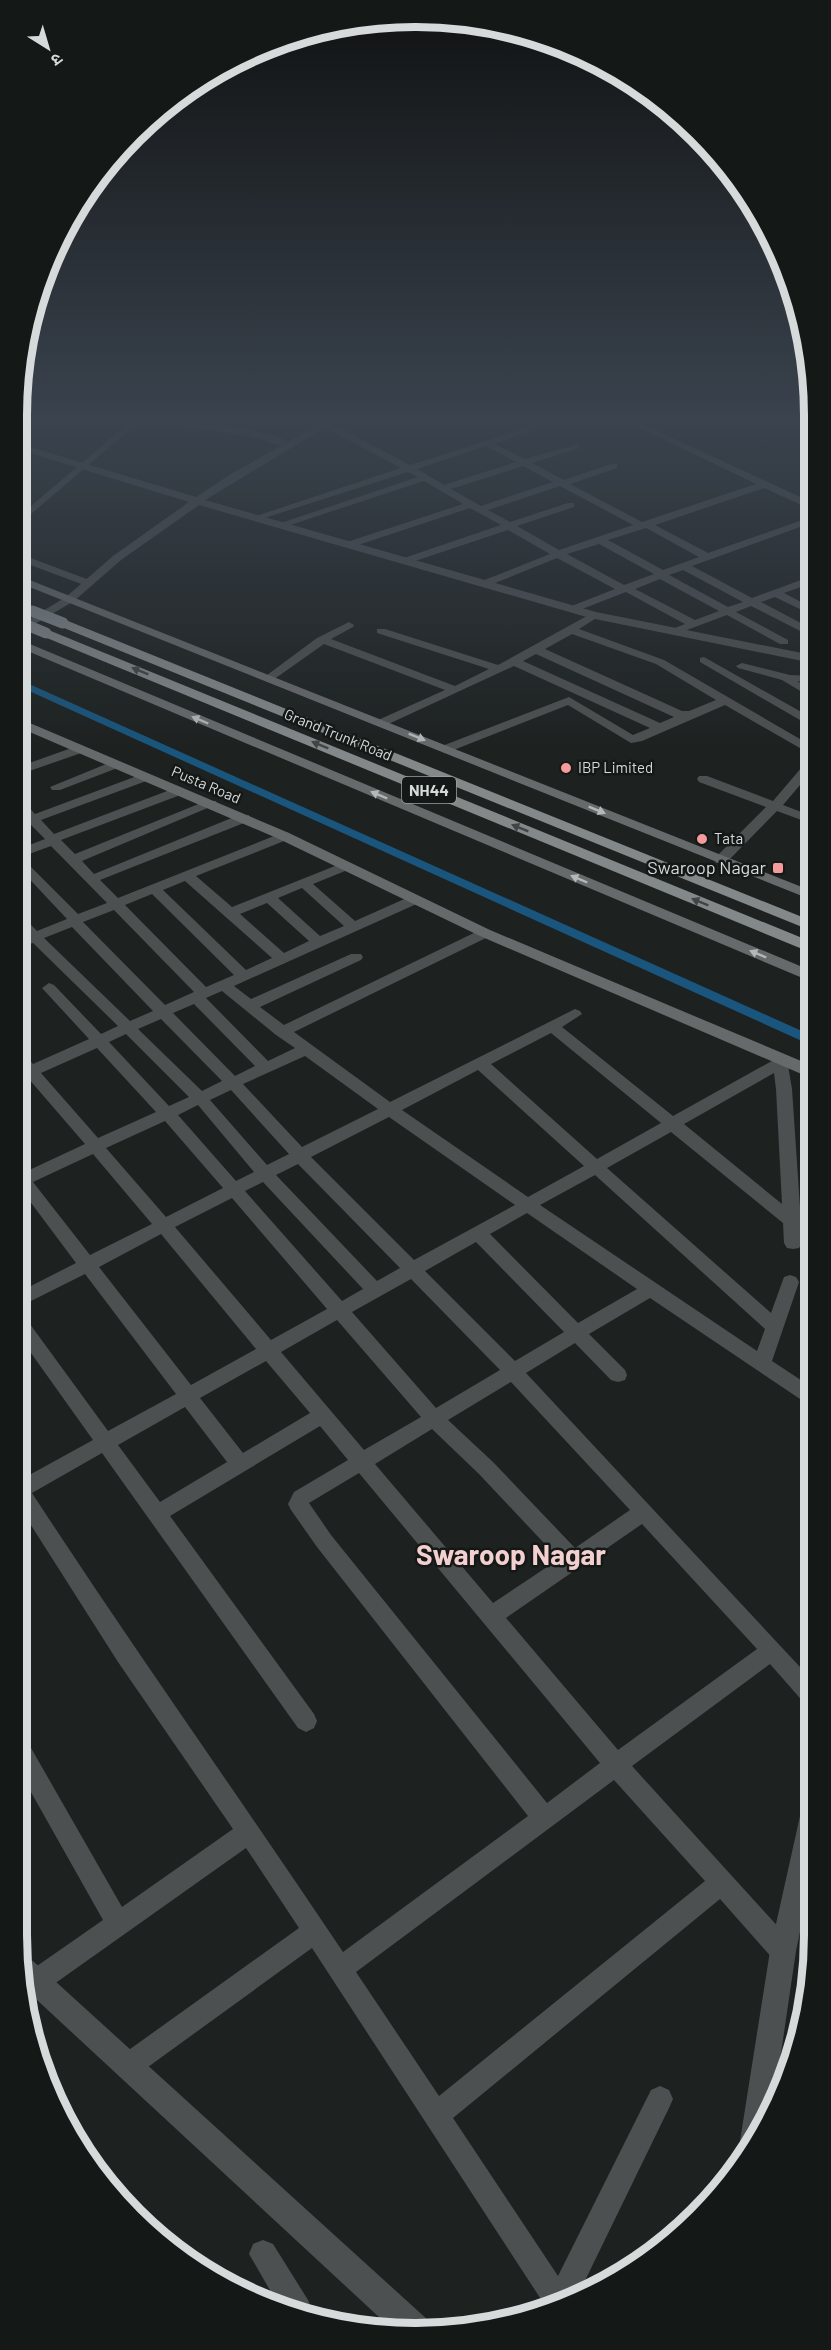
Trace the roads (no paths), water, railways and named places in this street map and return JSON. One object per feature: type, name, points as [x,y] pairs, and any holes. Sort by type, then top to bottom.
[{"type":"highway","name":"Grand Trunk Road","points":[[27,608],[804,923]]},
{"type":"highway","name":"Grand Trunk Road","points":[[27,625],[804,945]]},
{"type":"main road","points":[[27,582],[804,893]]},
{"type":"main road","points":[[27,647],[804,974]]},
{"type":"main road","name":"Pusta Road","points":[[27,726],[284,836],[485,933],[804,1070]]},
{"type":"street","points":[[27,625],[70,599],[117,558],[155,531]]},
{"type":"street","points":[[301,531],[594,615],[804,657]]},
{"type":"street","points":[[351,544],[396,531]]},
{"type":"street","points":[[408,561],[494,531]]},
{"type":"street","points":[[519,531],[558,554],[693,624]]},
{"type":"street","points":[[486,583],[558,554],[627,531]]},
{"type":"street","points":[[655,531],[707,557]]},
{"type":"street","points":[[573,609],[781,531]]},
{"type":"street","points":[[600,540],[784,642]]},
{"type":"street","points":[[27,560],[88,583]]},
{"type":"street","points":[[684,566],[804,629]]},
{"type":"street","points":[[676,631],[804,582]]},
{"type":"street","points":[[799,584],[804,586]]},
{"type":"street","points":[[775,593],[804,608]]},
{"type":"street","points":[[382,723],[499,669],[572,630],[594,615]]},
{"type":"street","points":[[269,678],[321,640],[349,625]]},
{"type":"street","points":[[572,630],[660,662],[804,746]]},
{"type":"street","points":[[381,631],[499,669]]},
{"type":"street","points":[[766,649],[804,634]]},
{"type":"street","points":[[321,640],[455,690]]},
{"type":"street","points":[[535,649],[674,713],[686,716]]},
{"type":"street","points":[[397,656],[469,682]]},
{"type":"street","points":[[704,660],[804,718]]},
{"type":"street","points":[[513,661],[660,728]]},
{"type":"street","points":[[741,666],[789,678],[804,679]]},
{"type":"street","points":[[789,678],[789,681],[804,690]]},
{"type":"street","points":[[446,749],[568,701],[631,739],[726,700]]},
{"type":"street","points":[[27,768],[80,749]]},
{"type":"street","points":[[56,787],[116,764]]},
{"type":"street","points":[[721,860],[775,806],[804,772]]},
{"type":"street","points":[[27,824],[146,777]]},
{"type":"street","points":[[703,779],[804,817]]},
{"type":"street","points":[[27,850],[179,791]]},
{"type":"street","points":[[73,860],[211,804]]},
{"type":"street","points":[[27,813],[116,904],[266,1068]]},
{"type":"street","points":[[92,879],[244,818]]},
{"type":"street","points":[[27,940],[284,836]]},
{"type":"street","points":[[230,913],[345,866]]},
{"type":"street","points":[[27,870],[233,1083],[301,1157],[513,1371],[804,1687]]},
{"type":"street","points":[[187,875],[282,959]]},
{"type":"street","points":[[304,882],[354,927]]},
{"type":"street","points":[[154,889],[244,976]]},
{"type":"street","points":[[268,897],[319,943]]},
{"type":"street","points":[[27,1067],[128,1028],[416,899]]},
{"type":"street","points":[[27,930],[200,1098],[265,1174],[375,1290]]},
{"type":"street","points":[[281,1032],[485,933]]},
{"type":"street","points":[[249,1006],[356,957]]},
{"type":"street","points":[[223,985],[281,1032],[388,1109],[649,1290],[804,1392]]},
{"type":"street","points":[[49,988],[167,1113],[433,1418],[486,1468],[573,1560]]},
{"type":"street","points":[[27,1296],[575,1014]]},
{"type":"street","points":[[552,1026],[793,1222]]},
{"type":"street","points":[[27,1176],[306,1049]]},
{"type":"street","points":[[27,1486],[782,1062],[794,1243]]},
{"type":"street","points":[[480,1063],[775,1327]]},
{"type":"street","points":[[27,1072],[96,1146],[617,1766],[783,1951]]},
{"type":"street","points":[[27,1187],[240,1464]]},
{"type":"street","points":[[478,1233],[618,1375]]},
{"type":"street","points":[[762,1365],[790,1282]]},
{"type":"street","points":[[545,1819],[298,1504],[301,1498],[360,1462],[649,1290]]},
{"type":"street","points":[[27,1333],[306,1721]]},
{"type":"street","points":[[157,1514],[321,1416]]},
{"type":"street","points":[[27,1503],[126,1655],[249,1832],[435,2116],[556,2296]]},
{"type":"street","points":[[492,1616],[643,1512]]},
{"type":"street","points":[[340,1969],[772,1650]]},
{"type":"street","points":[[27,1763],[118,1923]]},
{"type":"street","points":[[30,1979],[118,1923],[249,1832]]},
{"type":"street","points":[[757,2119],[783,1951],[804,1853]]},
{"type":"street","points":[[435,2116],[722,1883]]},
{"type":"street","points":[[128,2066],[314,1932]]},
{"type":"street","points":[[30,1981],[128,2066],[408,2323]]},
{"type":"street","points":[[564,2293],[660,2099]]},
{"type":"street","points":[[263,2254],[294,2303]]},
{"type":"waterway","points":[[27,686],[804,1038]]},
{"type":"place","name":"IBP Limited","points":[[566,768]]},
{"type":"place","name":"Tata","points":[[702,839]]},
{"type":"place","name":"Swaroop Nagar","points":[[778,868]]},
{"type":"district","name":"Swaroop Nagar","points":[[511,1555]]}]
